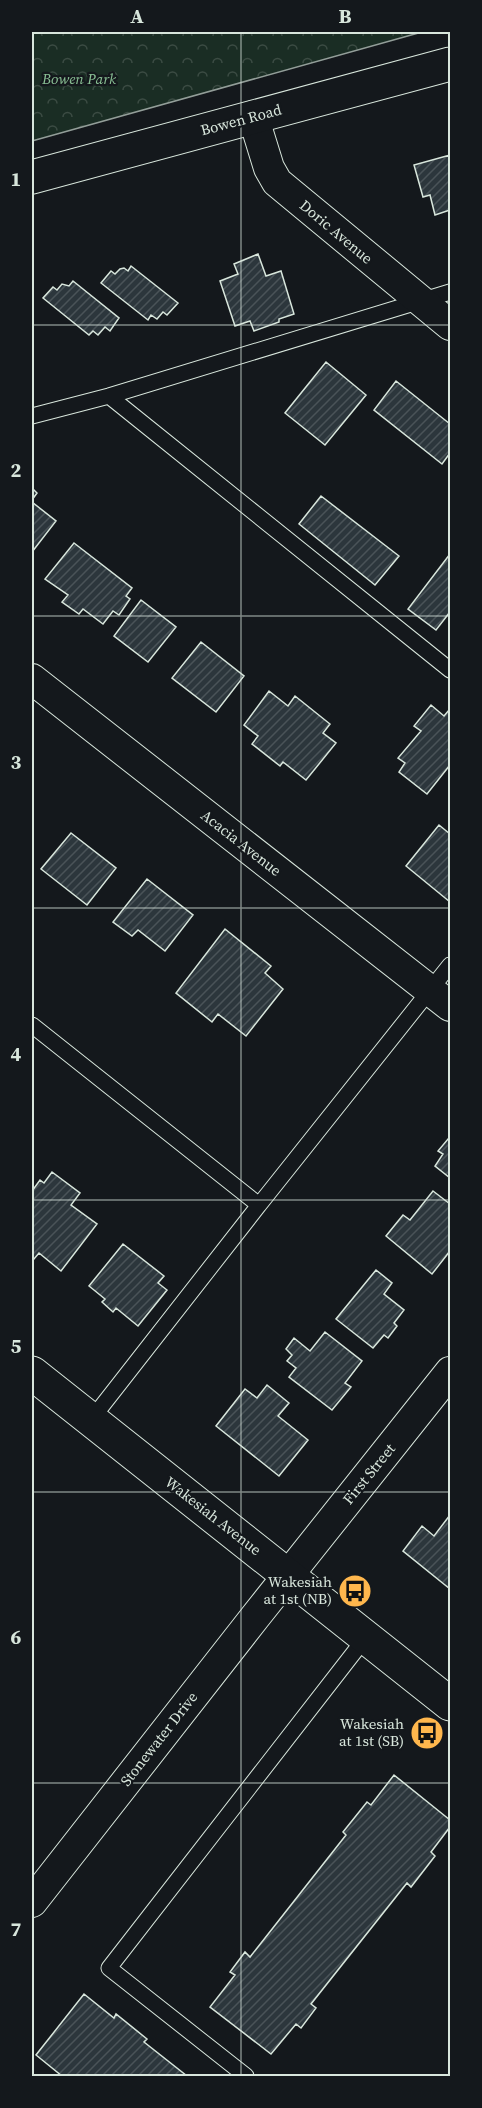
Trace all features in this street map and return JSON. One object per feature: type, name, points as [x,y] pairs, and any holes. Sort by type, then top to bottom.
[{"type":"main road","name":"Bowen Road","points":[[32,177],[450,64]]},
{"type":"main road","name":"Wakesiah Avenue","points":[[32,1373],[450,1704]]},
{"type":"street","name":"Doric Avenue","points":[[253,116],[269,168],[277,182],[450,325]]},
{"type":"street","name":"Acacia Avenue","points":[[32,679],[440,998]]},
{"type":"street","name":"First Street","points":[[288,1575],[450,1372]]},
{"type":"street","name":"Stonewater Drive","points":[[32,1902],[288,1575]]},
{"type":"lane","points":[[32,416],[109,396],[450,292]]},
{"type":"lane","points":[[109,396],[450,669]]},
{"type":"lane","points":[[91,1420],[259,1205],[440,998],[450,965]]},
{"type":"lane","points":[[32,1025],[259,1205]]},
{"type":"lane","points":[[246,2076],[109,1968],[366,1637]]},
{"type":"green space","name":"Bowen Park","points":[[32,32],[422,32],[32,141]]},
{"type":"building","points":[[450,155],[450,210],[435,215],[430,195],[423,197],[414,165]]},
{"type":"building","points":[[258,254],[266,276],[281,271],[294,314],[254,331],[250,321],[235,326],[220,281],[238,274],[234,264]]},
{"type":"building","points":[[131,266],[178,303],[167,315],[163,312],[157,319],[151,315],[148,320],[101,283],[111,271],[115,274],[124,268],[128,271]]},
{"type":"building","points":[[73,281],[119,318],[110,331],[105,327],[98,335],[93,331],[89,335],[43,298],[53,287],[57,290],[62,284],[69,286]]},
{"type":"building","points":[[326,362],[366,395],[325,445],[285,413]]},
{"type":"building","points":[[396,381],[450,424],[450,453],[442,464],[374,410]]},
{"type":"building","points":[[32,488],[37,493],[32,500]]},
{"type":"building","points":[[321,496],[399,556],[375,585],[299,524]]},
{"type":"building","points":[[32,502],[56,521],[32,552]]},
{"type":"building","points":[[74,543],[132,588],[126,596],[130,599],[119,615],[113,611],[103,624],[83,609],[79,614],[62,602],[68,595],[45,579]]},
{"type":"building","points":[[450,554],[450,612],[436,630],[408,609]]},
{"type":"building","points":[[141,600],[176,627],[148,662],[114,636]]},
{"type":"building","points":[[201,642],[244,676],[216,712],[172,678]]},
{"type":"building","points":[[269,691],[288,706],[295,696],[330,724],[323,733],[336,743],[306,780],[283,762],[280,766],[252,744],[258,736],[244,725]]},
{"type":"building","points":[[431,705],[444,716],[450,711],[450,765],[427,794],[399,772],[405,763],[398,758],[421,731],[414,726]]},
{"type":"building","points":[[439,825],[450,834],[450,902],[406,866]]},
{"type":"building","points":[[71,833],[116,868],[87,905],[41,869]]},
{"type":"building","points":[[147,879],[193,915],[165,951],[138,930],[132,936],[113,922]]},
{"type":"building","points":[[225,929],[271,966],[265,973],[283,989],[246,1036],[218,1014],[212,1022],[176,993]]},
{"type":"building","points":[[448,1139],[450,1141],[450,1178],[435,1166],[443,1154],[438,1151]]},
{"type":"building","points":[[52,1172],[80,1193],[71,1205],[97,1224],[61,1271],[39,1253],[34,1259],[32,1257],[32,1191],[40,1180],[44,1183]]},
{"type":"building","points":[[433,1191],[450,1204],[450,1251],[432,1274],[386,1236],[403,1215],[410,1220]]},
{"type":"building","points":[[123,1244],[164,1276],[158,1283],[167,1290],[138,1326],[116,1308],[113,1312],[102,1302],[105,1299],[89,1286]]},
{"type":"building","points":[[376,1270],[392,1283],[384,1294],[404,1310],[394,1323],[397,1326],[388,1338],[384,1335],[373,1348],[336,1319]]},
{"type":"building","points":[[325,1332],[362,1361],[345,1383],[351,1387],[332,1410],[289,1377],[296,1368],[287,1361],[292,1355],[286,1349],[294,1338],[310,1351]]},
{"type":"building","points":[[267,1385],[289,1403],[278,1416],[308,1440],[279,1476],[216,1426],[245,1389],[257,1398]]},
{"type":"building","points":[[450,1515],[450,1589],[403,1551],[422,1526],[434,1536]]},
{"type":"building","points":[[394,1775],[450,1820],[450,1827],[431,1852],[435,1856],[411,1887],[407,1883],[311,2004],[316,2008],[301,2028],[296,2024],[271,2054],[210,2007],[235,1975],[230,1972],[245,1952],[250,1957],[346,1835],[343,1832],[367,1802],[371,1805]]},
{"type":"building","points":[[84,1994],[114,2018],[116,2014],[147,2039],[144,2042],[187,2076],[62,2076],[36,2055]]},
{"type":"place","name":"Wakesiah at 1st (NB)","points":[[355,1591]]},
{"type":"place","name":"Wakesiah at 1st (SB)","points":[[427,1733]]}]
